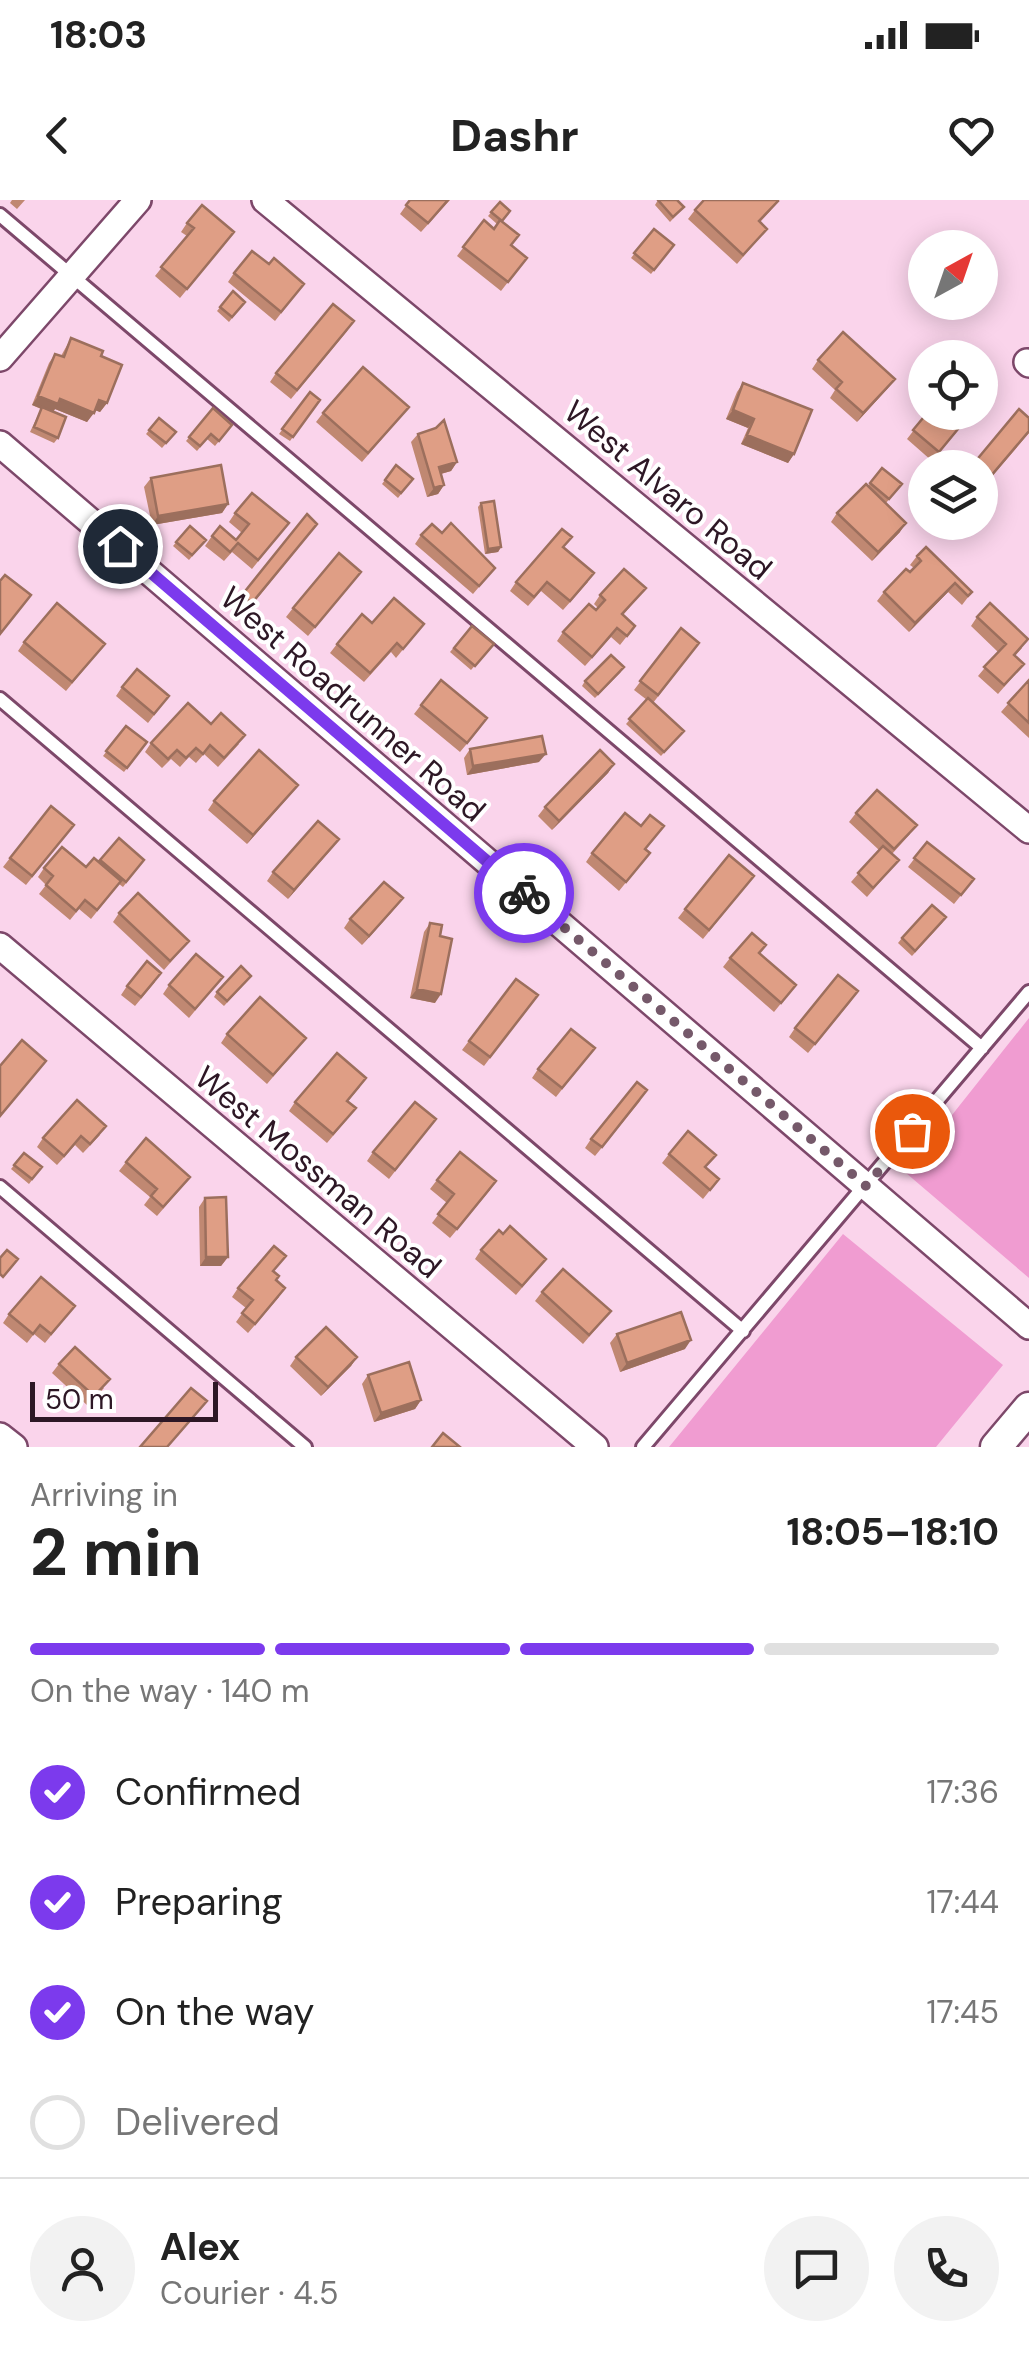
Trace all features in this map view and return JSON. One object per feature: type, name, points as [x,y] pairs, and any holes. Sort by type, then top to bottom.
[{"type":"street","points":[[0,358],[138,200]]},
{"type":"street","name":"West Alvaro Road","points":[[265,200],[1029,830]]},
{"type":"street","name":"West Roadrunner Road","points":[[0,444],[1029,1326]]},
{"type":"street","name":"West Mossman Road","points":[[0,946],[594,1447]]},
{"type":"street","points":[[996,1447],[1029,1408]]},
{"type":"street","points":[[0,1436],[14,1447]]},
{"type":"lane","points":[[0,215],[982,1048]]},
{"type":"lane","points":[[0,699],[743,1331]]},
{"type":"lane","points":[[643,1447],[1029,992]]},
{"type":"lane","points":[[0,1187],[305,1447]]},
{"type":"shaded area","points":[[1029,1018],[1029,1278],[906,1173]]},
{"type":"shaded area","points":[[843,1234],[1003,1365],[936,1447],[669,1447]]},
{"type":"building","points":[[410,200],[448,200],[428,223],[406,205]]},
{"type":"building","points":[[658,200],[677,200],[684,207],[673,217]]},
{"type":"building","points":[[704,200],[778,201],[759,221],[767,229],[743,255],[695,210]]},
{"type":"building","points":[[500,202],[510,211],[502,221],[491,212]]},
{"type":"building","points":[[202,205],[234,232],[187,289],[161,267],[194,228],[187,223]]},
{"type":"building","points":[[484,220],[494,229],[500,220],[519,235],[511,245],[527,258],[508,282],[463,247]]},
{"type":"building","points":[[654,229],[674,245],[654,270],[634,253]]},
{"type":"building","points":[[252,251],[269,264],[274,258],[304,284],[281,312],[234,273]]},
{"type":"building","points":[[233,291],[245,302],[232,317],[220,307]]},
{"type":"building","points":[[333,304],[354,321],[297,390],[276,373]]},
{"type":"building","points":[[843,332],[895,379],[863,413],[836,389],[842,382],[818,360]]},
{"type":"building","points":[[71,338],[103,351],[101,356],[122,365],[107,403],[99,400],[94,413],[60,399],[58,404],[38,396],[55,354],[64,357]]},
{"type":"building","points":[[363,367],[409,407],[368,453],[323,413]]},
{"type":"building","points":[[743,383],[812,410],[794,454],[747,435],[754,419],[733,410]]},
{"type":"building","points":[[310,392],[320,400],[293,437],[282,429]]},
{"type":"building","points":[[42,407],[66,417],[58,438],[34,427]]},
{"type":"building","points":[[213,408],[232,425],[219,441],[211,434],[200,446],[189,437]]},
{"type":"building","points":[[1019,409],[1029,418],[1029,431],[998,468],[998,450],[985,450]]},
{"type":"building","points":[[159,418],[176,432],[166,443],[149,430]]},
{"type":"building","points":[[444,420],[457,462],[439,467],[444,485],[434,488],[418,434],[436,428]]},
{"type":"building","points":[[913,430],[957,430],[937,450]]},
{"type":"building","points":[[221,465],[228,504],[158,516],[151,478]]},
{"type":"building","points":[[396,465],[413,479],[401,493],[385,480]]},
{"type":"building","points":[[882,468],[902,484],[889,499],[870,483]]},
{"type":"building","points":[[866,484],[906,523],[878,552],[837,513]]},
{"type":"building","points":[[252,493],[289,523],[258,560],[238,543],[230,552],[212,536],[220,526],[236,540],[249,524],[235,513]]},
{"type":"building","points":[[494,501],[501,547],[488,549],[481,503]]},
{"type":"building","points":[[307,514],[317,524],[252,603],[242,595]]},
{"type":"building","points":[[451,523],[495,568],[479,586],[421,535],[432,524],[442,533]]},
{"type":"building","points":[[190,526],[206,540],[192,555],[176,542]]},
{"type":"building","points":[[562,529],[572,537],[563,547],[594,573],[570,601],[547,582],[534,597],[516,582]]},
{"type":"building","points":[[926,547],[972,592],[968,596],[955,583],[915,623],[884,592],[906,569],[910,572],[921,561],[917,556]]},
{"type":"building","points":[[339,553],[361,572],[315,627],[293,608]]},
{"type":"building","points":[[624,569],[646,588],[622,614],[635,626],[627,636],[617,628],[592,657],[563,632],[589,604],[596,610],[605,600],[600,595]]},
{"type":"building","points":[[5,575],[31,595],[0,634],[0,581]]},
{"type":"building","points":[[394,598],[424,624],[403,649],[397,643],[370,673],[337,644],[362,614],[372,623]]},
{"type":"building","points":[[57,603],[105,644],[72,682],[24,642]]},
{"type":"building","points":[[990,603],[1028,639],[1014,655],[1024,664],[1004,685],[984,667],[1006,644],[977,617]]},
{"type":"building","points":[[472,626],[494,644],[475,666],[454,648]]},
{"type":"building","points":[[681,628],[699,643],[658,695],[640,681]]},
{"type":"building","points":[[611,655],[624,667],[598,694],[585,681]]},
{"type":"building","points":[[137,669],[169,696],[154,714],[122,687]]},
{"type":"building","points":[[441,680],[487,718],[467,743],[421,705]]},
{"type":"building","points":[[1029,680],[1029,723],[1008,703]]},
{"type":"building","points":[[648,698],[684,731],[664,752],[629,719]]},
{"type":"building","points":[[188,703],[211,724],[221,713],[245,735],[224,758],[210,745],[203,754],[196,748],[186,758],[177,750],[168,759],[151,743]]},
{"type":"building","points":[[126,726],[147,742],[127,768],[106,751]]},
{"type":"building","points":[[542,736],[546,754],[473,766],[470,749]]},
{"type":"building","points":[[259,750],[298,785],[253,835],[214,801]]},
{"type":"building","points":[[600,750],[614,764],[559,821],[545,807]]},
{"type":"building","points":[[877,790],[917,825],[894,849],[856,813]]},
{"type":"building","points":[[51,806],[74,825],[32,876],[10,858]]},
{"type":"building","points":[[625,813],[641,826],[650,815],[664,826],[645,849],[650,853],[626,882],[592,853]]},
{"type":"building","points":[[318,821],[339,839],[294,890],[273,872]]},
{"type":"building","points":[[119,838],[144,860],[126,882],[100,860]]},
{"type":"building","points":[[927,842],[974,879],[961,895],[914,858]]},
{"type":"building","points":[[883,846],[899,860],[873,888],[858,873]]},
{"type":"building","points":[[62,847],[86,867],[94,858],[121,881],[97,910],[85,900],[76,911],[46,885],[53,876],[44,868]]},
{"type":"building","points":[[729,855],[754,876],[709,930],[685,909]]},
{"type":"building","points":[[384,882],[403,898],[369,936],[350,919]]},
{"type":"building","points":[[138,893],[189,941],[170,961],[119,913]]},
{"type":"building","points":[[932,905],[946,917],[915,951],[902,938]]},
{"type":"building","points":[[430,923],[442,925],[440,936],[452,939],[441,994],[417,989]]},
{"type":"building","points":[[752,933],[766,945],[759,953],[796,985],[781,1003],[730,958]]},
{"type":"building","points":[[196,954],[223,977],[195,1009],[169,985]]},
{"type":"building","points":[[147,961],[161,973],[141,997],[127,986]]},
{"type":"building","points":[[241,966],[251,976],[227,1001],[217,992]]},
{"type":"building","points":[[838,975],[858,991],[815,1044],[795,1028]]},
{"type":"building","points":[[516,979],[538,995],[490,1057],[469,1041]]},
{"type":"building","points":[[260,997],[306,1038],[273,1075],[227,1034]]},
{"type":"building","points":[[571,1029],[595,1048],[562,1088],[538,1069]]},
{"type":"building","points":[[22,1040],[46,1061],[0,1116],[0,1066]]},
{"type":"building","points":[[337,1053],[366,1078],[347,1101],[356,1108],[333,1134],[295,1102]]},
{"type":"building","points":[[637,1082],[647,1090],[602,1147],[591,1139]]},
{"type":"building","points":[[77,1100],[106,1126],[90,1144],[81,1136],[64,1156],[43,1138]]},
{"type":"building","points":[[415,1102],[436,1119],[395,1170],[373,1152]]},
{"type":"building","points":[[688,1131],[716,1155],[705,1167],[719,1179],[710,1190],[669,1154]]},
{"type":"building","points":[[146,1138],[190,1177],[163,1207],[151,1196],[157,1189],[126,1162]]},
{"type":"building","points":[[460,1152],[496,1181],[457,1229],[438,1214],[454,1194],[437,1180]]},
{"type":"building","points":[[24,1153],[42,1167],[32,1179],[14,1165]]},
{"type":"building","points":[[226,1197],[228,1257],[206,1257],[205,1198]]},
{"type":"building","points":[[510,1226],[546,1259],[522,1286],[481,1250],[499,1230],[503,1234]]},
{"type":"building","points":[[274,1246],[286,1256],[273,1271],[285,1288],[255,1324],[242,1313],[253,1300],[238,1288]]},
{"type":"building","points":[[7,1250],[18,1259],[3,1277],[0,1258]]},
{"type":"building","points":[[563,1269],[611,1311],[589,1335],[542,1292]]},
{"type":"building","points":[[41,1277],[75,1306],[51,1334],[40,1325],[33,1334],[9,1314]]},
{"type":"building","points":[[681,1312],[691,1340],[627,1363],[617,1334]]},
{"type":"building","points":[[326,1327],[357,1357],[328,1387],[296,1357]]},
{"type":"building","points":[[75,1347],[110,1379],[94,1396],[59,1364]]},
{"type":"building","points":[[409,1362],[421,1400],[381,1413],[368,1375]]},
{"type":"building","points":[[191,1388],[207,1401],[167,1447],[140,1447]]},
{"type":"building","points":[[443,1433],[460,1447],[432,1447]]},
{"type":"way so far","points":[[524,893],[866,1186],[912,1131]]},
{"type":"route","points":[[120,546],[524,893]]}]
